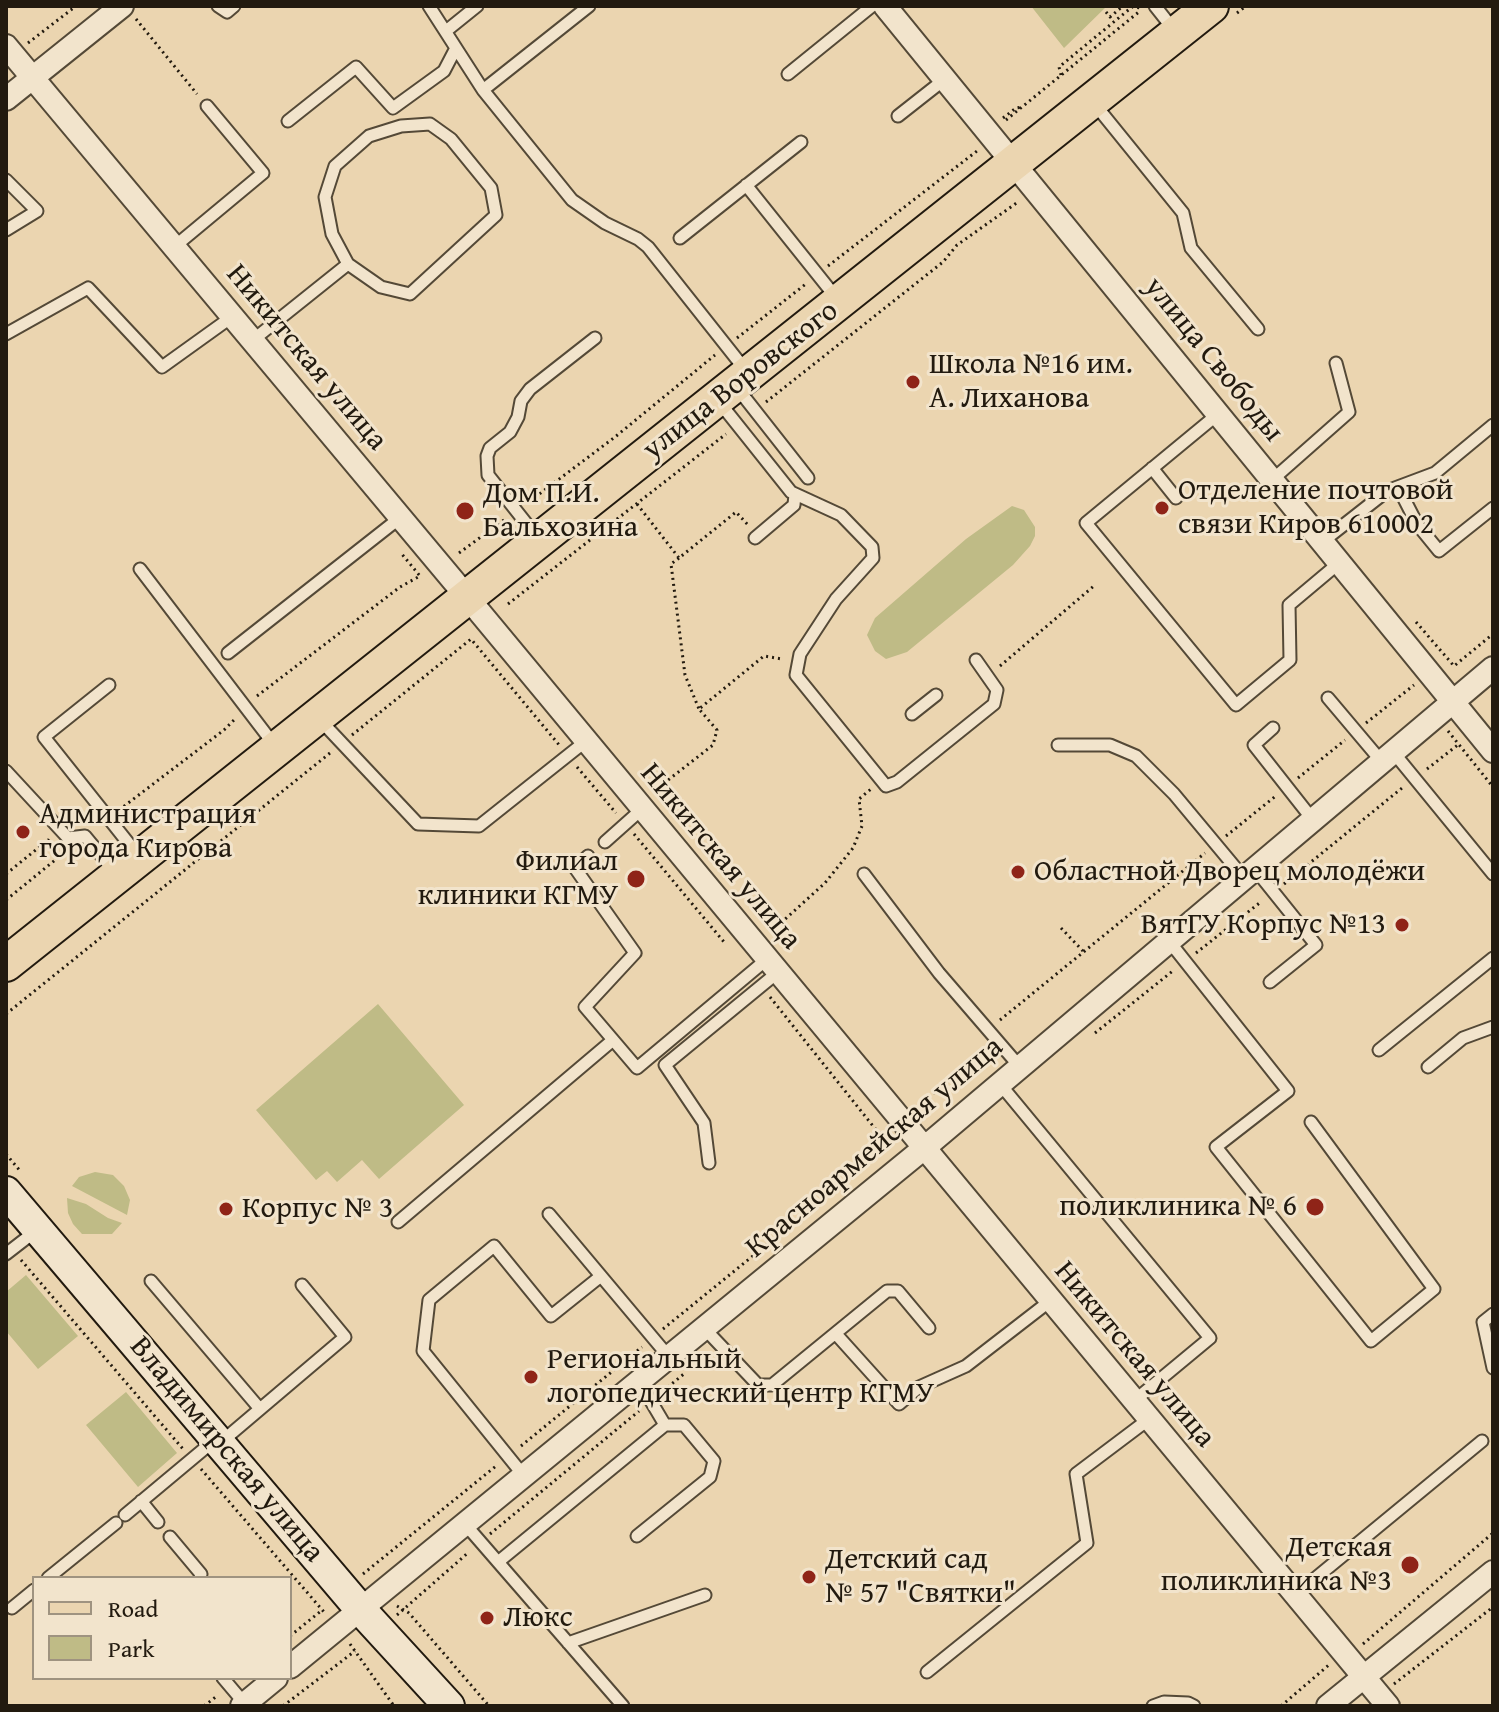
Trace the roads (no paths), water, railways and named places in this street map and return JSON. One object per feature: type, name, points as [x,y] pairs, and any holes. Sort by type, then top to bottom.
[{"type":"main road","name":"улица Воровского","points":[[6,964],[1211,6]]},
{"type":"main road","name":"Владимирская улица","points":[[6,1192],[218,1441],[374,1605],[449,1706]]},
{"type":"street","name":"улица Свободы","points":[[885,6],[1493,751]]},
{"type":"street","points":[[6,99],[127,11]]},
{"type":"street","name":"Никитская улица","points":[[10,50],[586,741],[763,973],[923,1149],[1383,1701]]},
{"type":"street","name":"Красноармейская улица","points":[[292,1666],[374,1605],[465,1524],[923,1149],[1493,668]]},
{"type":"street","points":[[1328,1706],[1493,1572]]},
{"type":"street","points":[[244,1705],[274,1680]]},
{"type":"lane","points":[[218,6],[227,12],[234,6]]},
{"type":"lane","points":[[429,6],[483,90],[572,200],[648,247],[734,386],[776,476],[795,494],[841,515],[872,547],[873,558],[836,599],[800,654],[796,675],[864,752],[886,786],[897,782],[994,704],[997,690],[976,660]]},
{"type":"lane","points":[[446,31],[477,6]]},
{"type":"lane","points":[[483,90],[589,6]]},
{"type":"lane","points":[[788,74],[872,6]]},
{"type":"lane","points":[[1149,7],[1177,34]]},
{"type":"lane","points":[[288,121],[356,67],[393,108],[444,71],[456,48]]},
{"type":"lane","points":[[898,116],[945,79]]},
{"type":"lane","points":[[1092,102],[1183,213],[1191,248],[1258,329]]},
{"type":"lane","points":[[174,247],[263,173],[207,106]]},
{"type":"lane","points":[[430,124],[451,139],[491,188],[496,215],[410,294],[381,287],[348,264],[332,234],[325,197],[335,166],[369,136],[401,126],[430,124]]},
{"type":"lane","points":[[680,238],[801,142]]},
{"type":"lane","points":[[6,180],[37,211],[6,230]]},
{"type":"lane","points":[[746,185],[840,303]]},
{"type":"lane","points":[[253,340],[348,264]]},
{"type":"lane","points":[[6,334],[88,288],[162,367],[233,316]]},
{"type":"lane","points":[[540,540],[488,475],[487,456],[490,448],[510,432],[518,417],[521,401],[530,389],[595,338]]},
{"type":"lane","points":[[1272,480],[1349,412],[1336,363]]},
{"type":"lane","points":[[734,386],[808,478]]},
{"type":"lane","points":[[1218,414],[1086,523],[1236,705],[1290,660],[1289,605],[1339,563]]},
{"type":"lane","points":[[1322,542],[1387,491],[1435,473],[1493,425]]},
{"type":"lane","points":[[1152,468],[1176,498]]},
{"type":"lane","points":[[1398,487],[1417,524],[1439,551],[1493,508]]},
{"type":"lane","points":[[754,533],[794,505],[795,494]]},
{"type":"lane","points":[[228,653],[401,517]]},
{"type":"lane","points":[[140,569],[269,738]]},
{"type":"lane","points":[[109,685],[44,737],[102,803],[128,866]]},
{"type":"lane","points":[[912,714],[936,695]]},
{"type":"lane","points":[[1328,698],[1356,731],[1414,778],[1493,874]]},
{"type":"lane","points":[[317,717],[418,824],[479,826],[586,741]]},
{"type":"lane","points":[[1273,728],[1254,745],[1313,820]]},
{"type":"lane","points":[[1058,745],[1110,745],[1136,756],[1217,843],[1273,892],[1316,945],[1270,982]]},
{"type":"lane","points":[[6,771],[68,838],[85,836],[128,866]]},
{"type":"lane","points":[[605,842],[640,808]]},
{"type":"lane","points":[[588,856],[575,868],[635,953],[585,1007],[637,1068],[763,973]]},
{"type":"lane","points":[[864,874],[939,973],[1020,1067]]},
{"type":"lane","points":[[1169,941],[1288,1091],[1216,1147],[1371,1341],[1434,1289],[1311,1122]]},
{"type":"lane","points":[[1379,1050],[1493,958]]},
{"type":"lane","points":[[709,1163],[704,1123],[665,1065],[763,973]]},
{"type":"lane","points":[[1428,1067],[1463,1038],[1493,1027]]},
{"type":"lane","points":[[398,1222],[613,1040]]},
{"type":"lane","points":[[1000,1084],[1210,1338],[1134,1401]]},
{"type":"lane","points":[[549,1214],[669,1357]]},
{"type":"lane","points":[[9,1252],[38,1229]]},
{"type":"lane","points":[[524,1476],[423,1351],[429,1300],[494,1246],[551,1316],[601,1276]]},
{"type":"lane","points":[[151,1281],[260,1409]]},
{"type":"lane","points":[[50,1576],[345,1337],[302,1285]]},
{"type":"lane","points":[[704,1328],[758,1385],[772,1385],[887,1291],[898,1291],[929,1328]]},
{"type":"lane","points":[[836,1334],[899,1404],[919,1387],[978,1358],[1050,1301]]},
{"type":"lane","points":[[1493,1314],[1483,1322],[1493,1368]]},
{"type":"lane","points":[[639,1381],[665,1425]]},
{"type":"lane","points":[[927,1672],[1087,1543],[1076,1474],[1149,1419]]},
{"type":"lane","points":[[498,1562],[665,1425],[684,1425],[714,1461],[710,1477],[637,1536]]},
{"type":"lane","points":[[1295,1595],[1482,1441]]},
{"type":"lane","points":[[141,1501],[158,1522]]},
{"type":"lane","points":[[465,1524],[623,1706]]},
{"type":"lane","points":[[170,1537],[200,1576]]},
{"type":"lane","points":[[12,1608],[32,1592]]},
{"type":"lane","points":[[568,1643],[705,1595]]},
{"type":"lane","points":[[225,1680],[244,1705]]},
{"type":"lane","points":[[1153,1706],[1164,1702],[1194,1706]]},
{"type":"place","name":"Школа №16 им. А. Лиханова","points":[[913,382]]},
{"type":"place","name":"Отделение почтовой связи Киров 610002","points":[[1162,508]]},
{"type":"place","name":"Дом П.И. Бальхозина","points":[[465,511]]},
{"type":"place","name":"Администрация города Кирова","points":[[23,832]]},
{"type":"place","name":"Областной Дворец молодёжи","points":[[1018,872]]},
{"type":"place","name":"Филиал клиники КГМУ","points":[[636,879]]},
{"type":"place","name":"ВятГУ Корпус №13","points":[[1402,925]]},
{"type":"place","name":"поликлиника № 6","points":[[1315,1207]]},
{"type":"place","name":"Корпус № 3","points":[[226,1209]]},
{"type":"place","name":"Региональный логопедический центр КГМУ","points":[[531,1377]]},
{"type":"place","name":"Детская поликлиника №3","points":[[1410,1565]]},
{"type":"place","name":"Детский сад № 57 \"Святки\"","points":[[809,1577]]},
{"type":"place","name":"Люкс","points":[[487,1618]]}]
